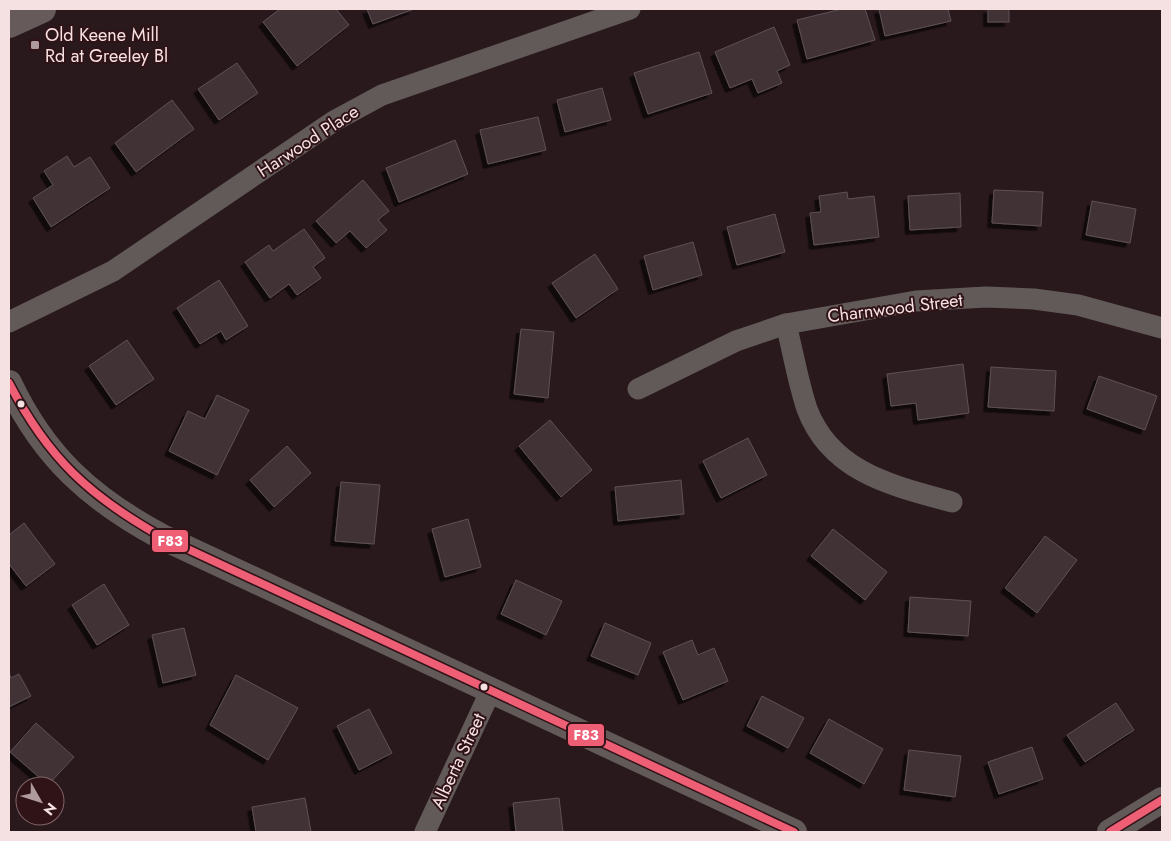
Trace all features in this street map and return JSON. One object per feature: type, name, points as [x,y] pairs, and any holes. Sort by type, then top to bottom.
[{"type":"main road","points":[[9,24],[42,9]]},
{"type":"street","name":"Harwood Place","points":[[9,322],[113,271],[334,121],[382,95],[630,9]]},
{"type":"street","name":"Charnwood Street","points":[[638,390],[736,341],[786,324],[916,302],[986,298],[1034,300],[1078,305],[1162,328]]},
{"type":"street","points":[[786,324],[807,409],[827,444],[856,470],[871,477],[952,502]]},
{"type":"street","points":[[9,383],[37,433],[71,474],[127,519],[794,832]]},
{"type":"street","name":"Alberta Street","points":[[425,832],[491,690]]},
{"type":"street","points":[[1110,832],[1162,800]]},
{"type":"building","points":[[280,9],[336,9],[349,25],[297,66],[263,22]]},
{"type":"building","points":[[367,9],[414,9],[373,24]]},
{"type":"building","points":[[842,9],[865,9],[875,40],[807,59],[797,20]]},
{"type":"building","points":[[879,9],[948,9],[951,21],[885,36]]},
{"type":"building","points":[[988,9],[1009,9],[1009,22],[988,22]]},
{"type":"building","points":[[774,27],[790,65],[777,71],[782,83],[758,93],[752,79],[730,88],[715,52]]},
{"type":"building","points":[[699,52],[712,93],[648,114],[634,73]]},
{"type":"building","points":[[237,63],[258,93],[219,120],[198,89]]},
{"type":"building","points":[[602,88],[611,120],[565,132],[557,100]]},
{"type":"building","points":[[172,100],[194,129],[136,172],[115,143]]},
{"type":"building","points":[[538,117],[546,150],[488,164],[480,130]]},
{"type":"building","points":[[455,140],[468,174],[399,202],[386,168]]},
{"type":"building","points":[[67,156],[74,167],[90,157],[110,188],[51,227],[33,198],[53,185],[44,171]]},
{"type":"building","points":[[363,180],[389,211],[378,220],[387,230],[366,248],[350,231],[336,243],[316,221]]},
{"type":"building","points":[[994,190],[1043,192],[1041,226],[992,223]]},
{"type":"building","points":[[847,192],[848,199],[874,196],[879,237],[814,245],[810,213],[821,212],[819,196]]},
{"type":"building","points":[[960,193],[961,227],[910,230],[908,196]]},
{"type":"building","points":[[1092,201],[1136,209],[1130,243],[1086,235]]},
{"type":"building","points":[[775,214],[785,252],[737,265],[727,227]]},
{"type":"building","points":[[304,229],[325,258],[313,267],[321,278],[297,295],[289,284],[270,298],[245,262],[269,245],[273,251]]},
{"type":"building","points":[[693,242],[702,275],[653,290],[644,256]]},
{"type":"building","points":[[595,254],[618,289],[576,318],[552,283]]},
{"type":"building","points":[[219,280],[248,326],[226,340],[221,331],[200,344],[177,308]]},
{"type":"building","points":[[521,329],[554,332],[548,398],[514,394]]},
{"type":"building","points":[[127,340],[154,379],[116,405],[89,366]]},
{"type":"building","points":[[963,364],[969,413],[918,420],[916,403],[891,406],[887,374]]},
{"type":"building","points":[[991,367],[1056,371],[1054,411],[988,407]]},
{"type":"building","points":[[1099,376],[1157,396],[1145,430],[1087,409]]},
{"type":"building","points":[[217,395],[249,410],[217,475],[169,451],[188,411],[205,419]]},
{"type":"building","points":[[550,420],[592,470],[561,497],[519,446]]},
{"type":"building","points":[[748,438],[767,475],[721,498],[703,461]]},
{"type":"building","points":[[287,446],[311,473],[274,507],[250,480]]},
{"type":"building","points":[[681,480],[684,514],[618,521],[615,487]]},
{"type":"building","points":[[341,482],[380,485],[374,544],[335,541]]},
{"type":"building","points":[[468,519],[481,567],[445,577],[432,529]]},
{"type":"building","points":[[24,523],[55,564],[26,586],[9,564],[9,535]]},
{"type":"building","points":[[833,529],[887,572],[865,600],[811,556]]},
{"type":"building","points":[[1045,536],[1077,560],[1037,613],[1005,588]]},
{"type":"building","points":[[516,580],[562,601],[546,635],[501,614]]},
{"type":"building","points":[[104,584],[129,625],[97,645],[72,605]]},
{"type":"building","points":[[910,597],[971,601],[968,636],[908,632]]},
{"type":"building","points":[[605,623],[651,643],[638,675],[591,656]]},
{"type":"building","points":[[184,628],[196,675],[163,683],[152,635]]},
{"type":"building","points":[[692,640],[698,655],[714,648],[728,681],[683,700],[663,652]]},
{"type":"building","points":[[9,673],[11,678],[19,674],[31,696],[9,707]]},
{"type":"building","points":[[236,675],[298,708],[268,760],[210,725]]},
{"type":"building","points":[[762,696],[804,718],[788,748],[747,726]]},
{"type":"building","points":[[1116,703],[1134,730],[1085,762],[1067,735]]},
{"type":"building","points":[[369,709],[392,753],[359,770],[337,726]]},
{"type":"building","points":[[829,719],[883,749],[864,784],[810,753]]},
{"type":"building","points":[[36,723],[74,757],[56,776],[38,776],[10,752]]},
{"type":"building","points":[[1032,747],[1043,779],[999,794],[988,762]]},
{"type":"building","points":[[909,750],[961,756],[955,797],[904,790]]},
{"type":"building","points":[[305,798],[311,832],[256,832],[252,807]]},
{"type":"building","points":[[559,798],[563,832],[516,832],[513,803]]},
{"type":"transit line","name":"F83","points":[[9,383],[39,433],[73,473],[113,506],[162,537],[794,832]]},
{"type":"transit line","name":"F83","points":[[1110,832],[1162,800]]},
{"type":"place","name":"Old Keene Mill Rd at Greeley Bl","points":[[35,45]]}]
